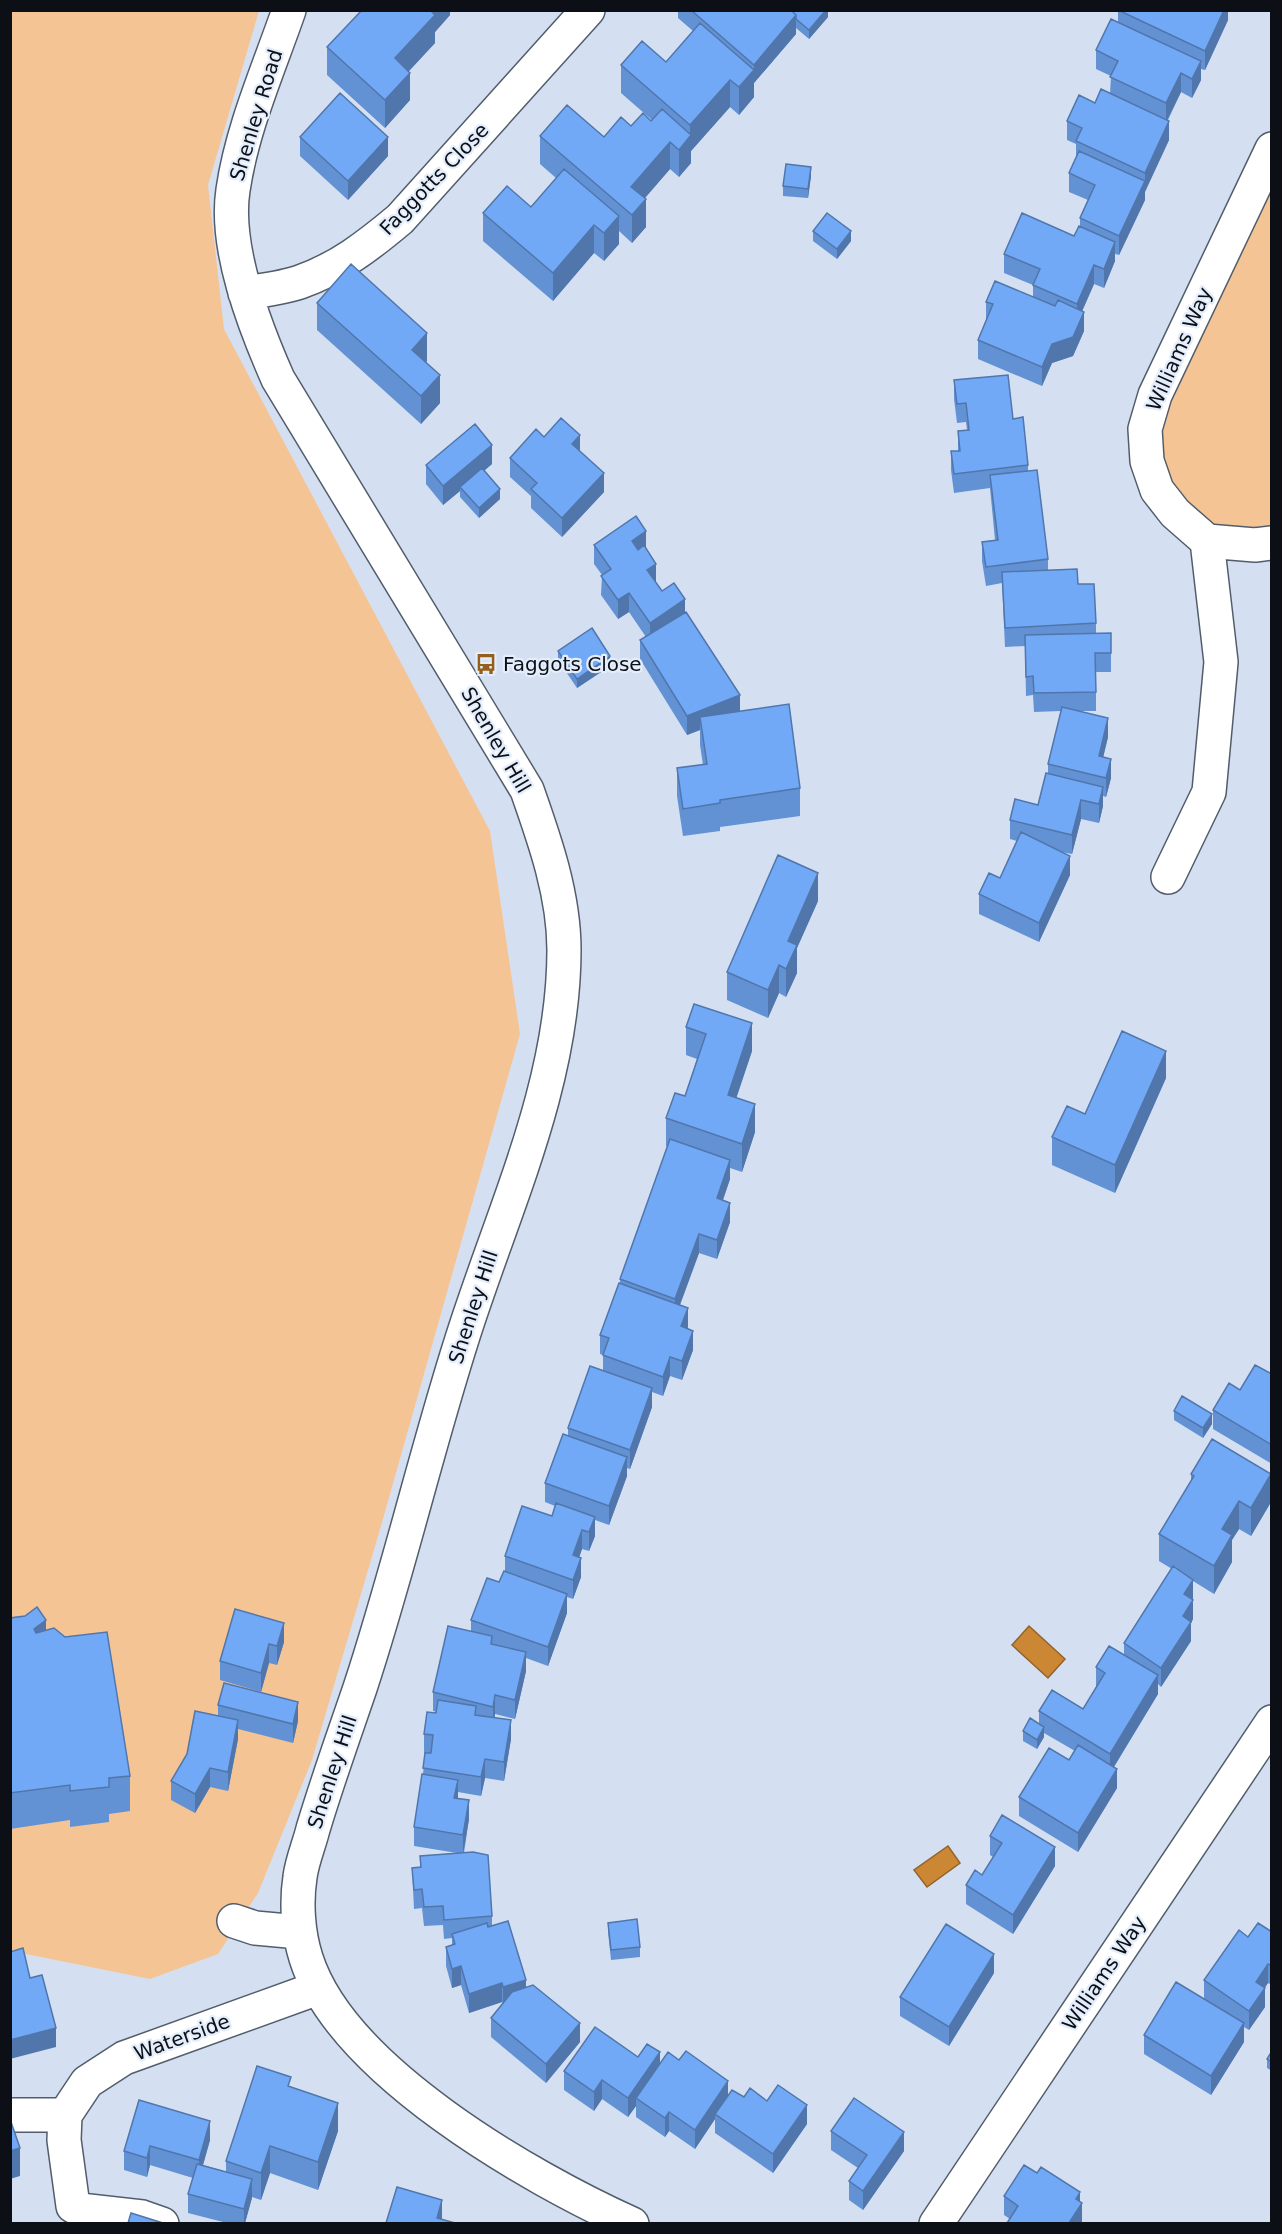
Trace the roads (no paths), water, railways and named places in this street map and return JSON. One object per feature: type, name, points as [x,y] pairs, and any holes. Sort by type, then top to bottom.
[{"type":"street","name":"Shenley Road","points":[[244,293],[234,233],[232,191],[252,116],[289,10]]},
{"type":"street","name":"Faggotts Close","points":[[244,293],[299,283],[333,268],[392,226],[588,10]]},
{"type":"street","name":"Williams Way","points":[[1207,541],[1175,513],[1157,490],[1147,461],[1145,429],[1155,395],[1272,149]]},
{"type":"street","name":"Shenley Hill","points":[[244,293],[258,334],[278,380],[527,790],[551,860],[564,946],[560,1025],[544,1096],[461,1342],[385,1610],[316,1818],[300,1878],[299,1932],[318,1988],[351,2031],[382,2064],[436,2110],[495,2152],[579,2200],[632,2223]]},
{"type":"street","points":[[1168,877],[1209,792],[1221,662],[1207,541],[1255,545],[1272,543]]},
{"type":"street","name":"Williams Way","points":[[936,2223],[1272,1722]]},
{"type":"street","points":[[234,1921],[255,1928],[299,1932]]},
{"type":"street","name":"Waterside","points":[[65,2115],[87,2082],[124,2058],[318,1988]]},
{"type":"street","points":[[10,2115],[65,2115],[64,2140],[70,2199],[73,2206],[80,2210],[142,2217],[162,2223]]},
{"type":"place","name":"Faggots Close","points":[[486,664]]}]
